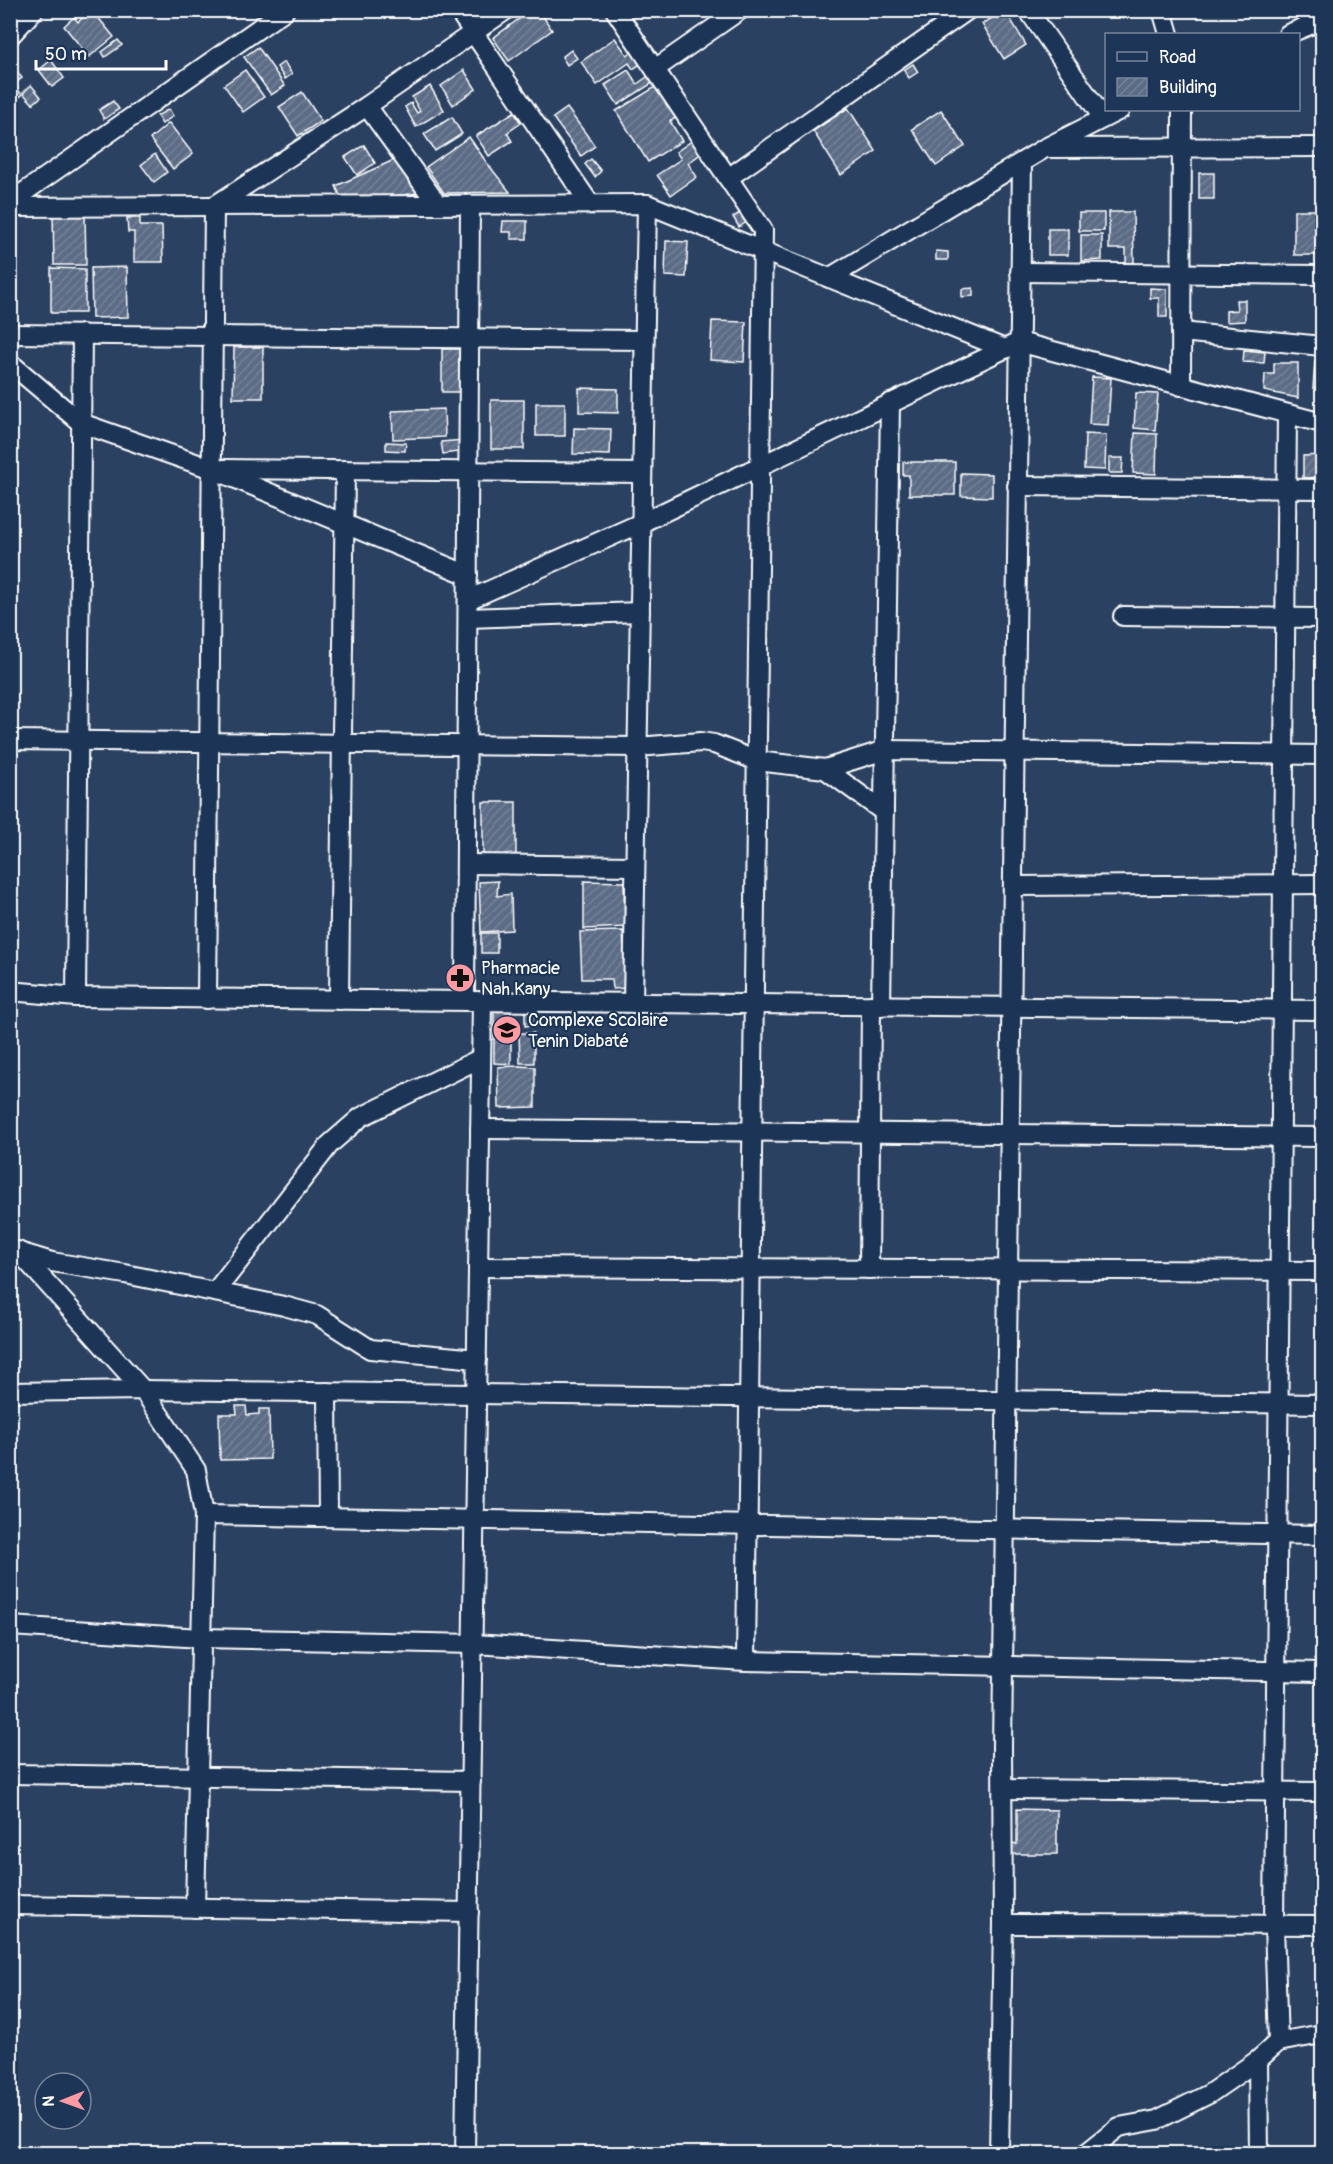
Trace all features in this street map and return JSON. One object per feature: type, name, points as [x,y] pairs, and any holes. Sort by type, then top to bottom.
[{"type":"street","points":[[10,36],[34,10]]},
{"type":"street","points":[[10,202],[285,10]]},
{"type":"street","points":[[458,10],[590,204]]},
{"type":"street","points":[[214,206],[367,106],[506,10]]},
{"type":"street","points":[[615,10],[764,230],[746,1661]]},
{"type":"street","points":[[655,69],[740,10]]},
{"type":"street","points":[[728,178],[968,10]]},
{"type":"street","points":[[1028,10],[1105,105]]},
{"type":"street","points":[[1162,10],[1169,33]]},
{"type":"street","points":[[1290,33],[1318,18]]},
{"type":"street","points":[[367,106],[438,205]]},
{"type":"street","points":[[1181,386],[1182,111]]},
{"type":"street","points":[[829,278],[1045,148],[1112,114]]},
{"type":"street","points":[[1045,148],[1323,147]]},
{"type":"street","points":[[999,2154],[1017,486],[1012,345],[1020,272],[1022,162]]},
{"type":"street","points":[[633,1003],[647,204]]},
{"type":"street","points":[[10,207],[647,204],[829,278],[1012,345],[1323,423]]},
{"type":"street","points":[[465,2154],[481,1058],[473,1001],[466,864],[470,205]]},
{"type":"street","points":[[207,999],[214,206]]},
{"type":"street","points":[[1020,272],[1323,275]]},
{"type":"street","points":[[1181,332],[1323,346]]},
{"type":"street","points":[[10,334],[644,340]]},
{"type":"street","points":[[76,997],[82,334]]},
{"type":"street","points":[[468,609],[890,402],[1012,345]]},
{"type":"street","points":[[10,363],[81,423],[212,469],[468,575]]},
{"type":"street","points":[[869,1269],[870,1133],[884,812],[890,402]]},
{"type":"street","points":[[1278,2042],[1274,1925],[1287,414]]},
{"type":"street","points":[[212,469],[642,473]]},
{"type":"street","points":[[339,1000],[345,470]]},
{"type":"street","points":[[1017,486],[1323,489]]},
{"type":"street","points":[[468,609],[640,612]]},
{"type":"street","points":[[1123,616],[1323,618]]},
{"type":"street","points":[[10,740],[637,747],[700,742],[714,744],[758,761],[825,769],[885,750],[1323,755]]},
{"type":"street","points":[[825,769],[884,812]]},
{"type":"street","points":[[466,864],[635,866]]},
{"type":"street","points":[[1013,885],[1323,884]]},
{"type":"street","points":[[10,991],[76,997],[207,999],[1323,1010]]},
{"type":"street","points":[[215,1292],[330,1144],[361,1117],[481,1058]]},
{"type":"street","points":[[480,1129],[1323,1137]]},
{"type":"street","points":[[14,1248],[52,1262],[125,1274],[284,1306],[317,1315],[370,1349],[477,1359]]},
{"type":"street","points":[[14,1248],[143,1390],[196,1470],[204,1515],[195,1908]]},
{"type":"street","points":[[478,1267],[1323,1271]]},
{"type":"street","points":[[10,1392],[143,1390],[1323,1404]]},
{"type":"street","points":[[327,1392],[328,1517]]},
{"type":"street","points":[[204,1515],[1323,1535]]},
{"type":"street","points":[[10,1626],[201,1638],[474,1644],[746,1661],[1323,1672]]},
{"type":"street","points":[[10,1774],[471,1781]]},
{"type":"street","points":[[1003,1789],[1323,1792]]},
{"type":"street","points":[[10,1905],[469,1912]]},
{"type":"street","points":[[1003,1924],[1323,1925]]},
{"type":"street","points":[[1085,2154],[1119,2127],[1157,2120],[1209,2094],[1258,2060],[1278,2042],[1323,2034]]},
{"type":"street","points":[[1258,2060],[1259,2154]]},
{"type":"building","points":[[92,10],[114,37],[89,57],[64,26],[74,17],[78,22]]},
{"type":"building","points":[[531,10],[539,10],[552,30],[509,61],[493,38]]},
{"type":"building","points":[[1005,10],[1026,45],[1004,59],[982,24]]},
{"type":"building","points":[[615,38],[627,55],[633,51],[642,63],[633,69],[629,63],[597,85],[581,62]]},
{"type":"building","points":[[118,40],[122,45],[105,57],[102,52]]},
{"type":"building","points":[[258,47],[285,86],[271,95],[244,57]]},
{"type":"building","points":[[571,50],[577,58],[567,65],[562,57]]},
{"type":"building","points":[[51,60],[64,78],[52,87],[39,70]]},
{"type":"building","points":[[10,62],[22,78],[14,84],[22,95],[10,104]]},
{"type":"building","points":[[284,62],[292,74],[285,79],[277,67]]},
{"type":"building","points":[[913,64],[918,72],[909,78],[904,70]]},
{"type":"building","points":[[245,70],[264,97],[243,112],[224,85]]},
{"type":"building","points":[[464,70],[476,89],[453,105],[441,86]]},
{"type":"building","points":[[628,70],[637,84],[650,75],[654,82],[618,105],[605,85]]},
{"type":"building","points":[[31,85],[41,97],[33,104],[23,93]]},
{"type":"building","points":[[430,86],[444,110],[416,127],[405,107],[411,103],[417,113],[420,111],[412,97]]},
{"type":"building","points":[[657,86],[676,118],[670,121],[682,141],[648,162],[616,111]]},
{"type":"building","points":[[302,92],[321,121],[298,136],[279,107]]},
{"type":"building","points":[[113,101],[119,109],[104,119],[99,110]]},
{"type":"building","points":[[567,108],[595,146],[581,156],[553,118]]},
{"type":"building","points":[[848,108],[876,151],[841,175],[813,131]]},
{"type":"building","points":[[169,109],[173,116],[162,124],[157,116]]},
{"type":"building","points":[[941,110],[965,146],[936,166],[912,129]]},
{"type":"building","points":[[514,112],[521,123],[507,133],[512,141],[489,156],[476,136]]},
{"type":"building","points":[[452,117],[462,134],[435,151],[424,134]]},
{"type":"building","points":[[169,123],[193,154],[173,169],[150,139]]},
{"type":"building","points":[[469,137],[510,192],[444,193],[426,167]]},
{"type":"building","points":[[693,140],[702,153],[688,163],[697,177],[671,195],[657,175],[681,159],[676,152]]},
{"type":"building","points":[[364,145],[375,163],[357,175],[345,157]]},
{"type":"building","points":[[155,154],[167,172],[154,182],[141,165]]},
{"type":"building","points":[[591,159],[601,171],[595,177],[585,164]]},
{"type":"building","points":[[394,160],[417,193],[343,203],[336,186]]},
{"type":"building","points":[[1199,173],[1214,173],[1214,199],[1199,199]]},
{"type":"building","points":[[745,210],[751,219],[739,227],[733,217]]},
{"type":"building","points":[[1294,210],[1322,210],[1322,255],[1294,255]]},
{"type":"building","points":[[1109,212],[1133,212],[1134,263],[1126,263],[1126,249],[1109,249]]},
{"type":"building","points":[[1079,213],[1104,213],[1104,231],[1079,231]]},
{"type":"building","points":[[85,214],[86,265],[54,265],[53,215]]},
{"type":"building","points":[[127,218],[140,218],[140,226],[162,226],[163,262],[134,262],[134,232],[128,232]]},
{"type":"building","points":[[503,221],[527,221],[527,239],[511,239],[511,232],[502,232]]},
{"type":"building","points":[[1048,229],[1068,229],[1068,255],[1048,255]]},
{"type":"building","points":[[1081,235],[1102,235],[1102,260],[1081,261]]},
{"type":"building","points":[[666,241],[688,242],[686,277],[665,276]]},
{"type":"building","points":[[936,251],[948,252],[948,260],[936,260]]},
{"type":"building","points":[[127,267],[128,317],[92,318],[91,268]]},
{"type":"building","points":[[51,268],[85,269],[85,313],[51,313]]},
{"type":"building","points":[[973,288],[973,296],[962,297],[962,289]]},
{"type":"building","points":[[1150,288],[1167,289],[1167,317],[1159,317],[1159,298],[1150,298]]},
{"type":"building","points":[[1236,300],[1245,300],[1245,321],[1226,322],[1226,311],[1237,310]]},
{"type":"building","points":[[712,321],[746,322],[744,362],[710,360]]},
{"type":"building","points":[[234,347],[263,347],[263,398],[233,398]]},
{"type":"building","points":[[442,349],[465,349],[465,392],[442,392]]},
{"type":"building","points":[[1244,350],[1265,352],[1264,363],[1243,362]]},
{"type":"building","points":[[1315,361],[1322,362],[1322,389],[1313,388]]},
{"type":"building","points":[[1274,363],[1298,363],[1298,398],[1264,391],[1265,374],[1274,374]]},
{"type":"building","points":[[1092,377],[1111,378],[1108,425],[1089,424]]},
{"type":"building","points":[[579,388],[618,389],[618,413],[579,412]]},
{"type":"building","points":[[1136,393],[1158,394],[1155,430],[1134,428]]},
{"type":"building","points":[[491,400],[524,400],[524,449],[491,449]]},
{"type":"building","points":[[536,403],[565,403],[565,436],[536,436]]},
{"type":"building","points":[[444,409],[445,437],[393,439],[392,411]]},
{"type":"building","points":[[574,428],[611,429],[610,455],[573,454]]},
{"type":"building","points":[[1135,433],[1157,434],[1156,474],[1133,473]]},
{"type":"building","points":[[1085,434],[1106,435],[1105,470],[1084,469]]},
{"type":"building","points":[[464,440],[465,451],[443,454],[441,442]]},
{"type":"building","points":[[386,442],[406,443],[405,451],[386,450]]},
{"type":"building","points":[[1322,455],[1322,477],[1303,478],[1303,456]]},
{"type":"building","points":[[1109,458],[1123,458],[1122,473],[1109,473]]},
{"type":"building","points":[[903,462],[955,462],[955,495],[909,495],[909,475],[903,475]]},
{"type":"building","points":[[961,473],[992,474],[992,497],[961,496]]},
{"type":"building","points":[[483,802],[516,802],[516,855],[483,855]]},
{"type":"building","points":[[498,881],[497,896],[511,894],[512,930],[481,932],[479,882]]},
{"type":"building","points":[[584,881],[624,882],[625,927],[584,929]]},
{"type":"building","points":[[623,931],[626,988],[613,989],[612,979],[582,979],[580,932]]},
{"type":"building","points":[[481,933],[497,933],[497,953],[481,953]]},
{"type":"building","points":[[536,1005],[537,1025],[525,1026],[525,1006]]},
{"type":"building","points":[[494,1007],[511,1008],[511,1064],[494,1063]]},
{"type":"building","points":[[519,1033],[534,1033],[534,1063],[520,1063]]},
{"type":"building","points":[[498,1067],[535,1067],[535,1107],[499,1108]]},
{"type":"building","points":[[236,1406],[246,1406],[247,1415],[259,1414],[259,1409],[269,1409],[270,1459],[220,1460],[219,1414],[237,1414]]},
{"type":"building","points":[[1017,1809],[1057,1810],[1057,1854],[1012,1854],[1012,1843],[1017,1844]]},
{"type":"place","name":"Pharmacie Nah Kany","points":[[460,978]]},
{"type":"place","name":"Complexe Scolaire Tenin Diabaté","points":[[507,1030]]}]
